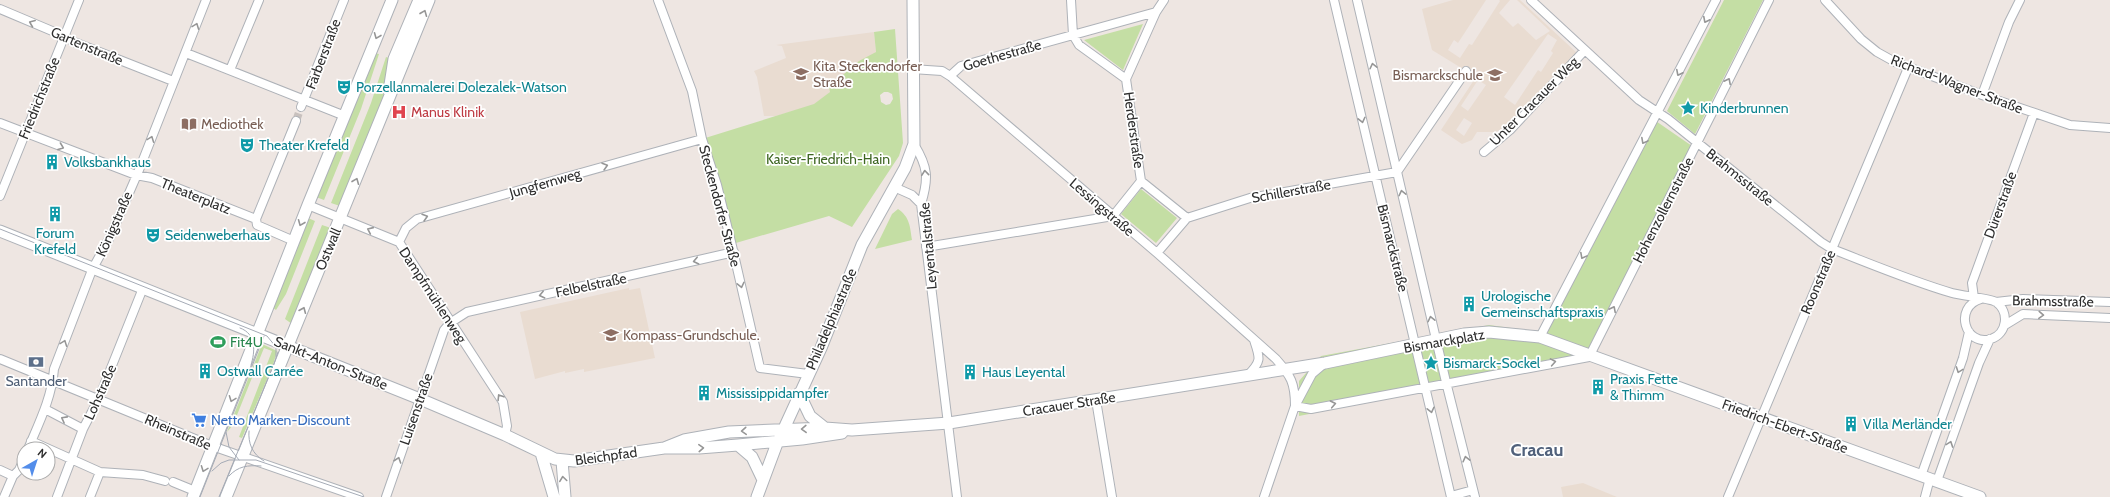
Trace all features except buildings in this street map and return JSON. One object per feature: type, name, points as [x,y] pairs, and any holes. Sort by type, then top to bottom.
[{"type":"street","name":"Friedrichstraße","points":[[0,196],[24,133],[79,0]]},
{"type":"street","name":"Königstraße","points":[[32,441],[45,409],[53,380],[54,369],[93,268],[110,236],[136,175],[206,0]]},
{"type":"street","points":[[230,70],[259,0]]},
{"type":"street","name":"Färberstraße","points":[[301,107],[344,0]]},
{"type":"street","points":[[56,454],[100,472],[143,475],[169,481],[194,494],[308,204],[392,0]]},
{"type":"street","points":[[389,101],[392,66],[418,0]]},
{"type":"street","name":"Ostwall","points":[[226,497],[342,217],[429,0]]},
{"type":"street","name":"Steckendorfer Straße","points":[[658,0],[692,91],[702,139],[717,185],[734,252],[760,368],[808,374]]},
{"type":"street","name":"Leyentalstraße","points":[[913,0],[912,69],[914,144],[924,160],[926,183],[921,204],[957,497]]},
{"type":"street","points":[[1071,0],[1073,35],[1079,45],[1126,79],[1156,12],[1164,0]]},
{"type":"street","name":"Bismarckstraße","points":[[1334,0],[1451,497],[1474,494],[1436,340],[1358,0]]},
{"type":"street","name":"Brahmsstraße","points":[[1531,0],[1638,100],[1659,112],[1698,142],[1802,228],[1832,249],[1952,293],[1978,299]]},
{"type":"street","points":[[1540,337],[1659,112],[1716,0]]},
{"type":"street","name":"Hohenzollernstraße","points":[[1589,357],[1769,0]]},
{"type":"street","name":"Richard-Wagner-Straße","points":[[1825,0],[1870,46],[1886,57],[1908,68],[2070,125],[2110,128]]},
{"type":"street","points":[[1982,95],[2009,22],[2020,0]]},
{"type":"street","name":"Gartenstraße","points":[[0,9],[64,36],[74,42],[174,81]]},
{"type":"street","name":"Goethestraße","points":[[912,69],[942,71],[950,76],[961,66],[1156,12]]},
{"type":"street","name":"Unter Cracauer Weg","points":[[1484,152],[1510,130],[1584,51]]},
{"type":"street","points":[[186,53],[345,116]]},
{"type":"street","name":"Roonstraße","points":[[1728,497],[1908,68]]},
{"type":"street","points":[[1397,172],[1466,71]]},
{"type":"street","name":"Lessingstraße","points":[[950,76],[1157,254],[1253,339],[1284,369],[1290,377],[1295,389],[1295,406]]},
{"type":"street","name":"Herderstraße","points":[[1126,79],[1141,180]]},
{"type":"street","name":"Dürerstraße","points":[[1978,299],[1972,283],[2034,113]]},
{"type":"street","points":[[294,241],[257,225],[256,219],[296,121]]},
{"type":"street","name":"Theaterplatz","points":[[0,123],[136,175],[152,178],[256,219]]},
{"type":"street","name":"Jungfernweg","points":[[399,242],[406,228],[417,219],[702,139]]},
{"type":"street","name":"Philadelphiastraße","points":[[757,497],[778,441],[800,393],[862,245],[904,168],[914,144]]},
{"type":"street","name":"Schillerstraße","points":[[1187,218],[1250,198],[1397,172]]},
{"type":"street","points":[[926,246],[1113,216],[1141,180],[1187,218],[1157,254]]},
{"type":"street","points":[[894,187],[912,195],[921,204]]},
{"type":"street","name":"Dampfmühlenweg","points":[[308,204],[399,242],[450,323],[503,402],[507,426],[505,435]]},
{"type":"street","name":"Sankt-Anton-Straße","points":[[0,232],[258,333],[505,435]]},
{"type":"street","name":"Felbelstraße","points":[[450,323],[467,312],[734,252]]},
{"type":"street","name":"Lohstraße","points":[[57,497],[83,429],[99,398],[143,288]]},
{"type":"street","points":[[1978,299],[1996,302],[2002,308],[2005,317],[2005,325],[2000,334],[1990,339],[1980,339],[1969,332],[1964,320],[1966,311],[1971,304],[1978,299]]},
{"type":"street","name":"Brahmsstraße","points":[[1996,302],[2023,299],[2110,302]]},
{"type":"street","name":"Brahmsstraße","points":[[2005,325],[2023,314],[2110,318]]},
{"type":"street","name":"Luisenstraße","points":[[386,497],[444,330],[450,323]]},
{"type":"street","name":"Bismarckplatz","points":[[1284,369],[1325,363],[1464,334],[1489,332],[1540,337],[1589,357]]},
{"type":"street","points":[[1926,497],[1929,478],[1969,332]]},
{"type":"street","points":[[1248,375],[1259,362],[1259,355],[1253,339]]},
{"type":"street","points":[[1929,478],[1990,339]]},
{"type":"street","points":[[1295,406],[1311,408],[1446,382],[1589,357]]},
{"type":"street","name":"Friedrich-Ebert-Straße","points":[[1589,357],[1762,417],[1980,497]]},
{"type":"street","name":"Rheinstraße","points":[[0,359],[99,398],[243,458],[359,497]]},
{"type":"street","points":[[1264,497],[1295,406],[1312,374],[1325,363]]},
{"type":"street","name":"Cracauer Straße","points":[[784,430],[825,428],[852,430],[949,423],[1284,369]]},
{"type":"street","points":[[800,393],[810,416],[825,428]]},
{"type":"street","points":[[1096,400],[1112,497]]},
{"type":"street","points":[[45,409],[83,429]]},
{"type":"street","name":"Bleichpfad","points":[[664,448],[684,440],[729,432],[784,430]]},
{"type":"street","name":"Cracauer Straße","points":[[778,441],[826,436],[852,430]]},
{"type":"street","name":"Bleichpfad","points":[[505,435],[541,453],[562,461],[574,461],[664,448],[699,448],[778,441]]},
{"type":"street","points":[[738,445],[752,457],[763,480]]},
{"type":"street","points":[[541,453],[554,497]]},
{"type":"street","points":[[562,461],[565,497]]},
{"type":"street","points":[[0,470],[13,476]]},
{"type":"street","points":[[90,497],[100,472]]},
{"type":"street","points":[[4,497],[13,476],[16,473]]},
{"type":"shaded area","name":"Bismarckschule","points":[[1453,0],[1486,0],[1458,43],[1454,40],[1448,50],[1460,58],[1469,44],[1472,45],[1500,1],[1499,0],[1510,0],[1499,13],[1513,27],[1518,23],[1536,40],[1550,31],[1517,0],[1520,0],[1578,54],[1504,129],[1494,132],[1477,132],[1472,140],[1462,144],[1441,130],[1476,77],[1432,50],[1422,9]],"holes":[[[1548,34],[1557,40],[1551,51],[1553,53],[1541,72],[1538,70],[1515,105],[1504,97]],[[1478,80],[1486,85],[1468,111],[1461,106]],[[1464,118],[1472,123],[1464,136],[1456,130]]]},
{"type":"shaded area","name":"Kita Steckendorfer Straße","points":[[874,32],[876,52],[830,87],[830,92],[817,104],[776,116],[764,116],[757,77],[754,71],[786,58],[782,46],[776,45]]},
{"type":"shaded area","points":[[629,288],[629,290],[640,288],[655,358],[584,372],[584,369],[565,373],[565,371],[535,379],[520,312]]},
{"type":"shaded area","points":[[1583,483],[1617,497],[1563,497],[1561,487]]},
{"type":"green space","points":[[1724,0],[1763,0],[1695,134],[1667,111]]},
{"type":"green space","points":[[1143,24],[1123,70],[1084,40]]},
{"type":"green space","name":"Kaiser-Friedrich-Hain","points":[[895,29],[903,143],[899,156],[852,227],[829,216],[729,245],[702,139],[814,104],[830,92],[829,87],[859,61],[876,52],[874,32]],"holes":[[[884,92],[892,94],[893,99],[890,104],[886,105],[881,102],[880,95]]]},
{"type":"green space","points":[[374,53],[379,54],[361,109],[324,200],[316,197]]},
{"type":"green space","points":[[386,57],[391,59],[384,96],[340,206],[331,203],[371,103]]},
{"type":"green space","points":[[1650,117],[1692,146],[1590,345],[1586,362],[1456,385],[1299,416],[1299,381],[1321,356],[1489,325],[1542,332]]},
{"type":"green space","points":[[1141,189],[1177,218],[1156,243],[1121,214]]},
{"type":"green space","points":[[898,209],[907,219],[912,240],[875,249],[892,214]]},
{"type":"green space","points":[[308,218],[315,221],[286,294],[276,310],[272,307]]},
{"type":"green space","points":[[322,225],[331,228],[292,324],[285,319]]},
{"type":"green space","points":[[262,344],[277,351],[273,365],[242,438],[239,437],[272,351],[264,348],[233,425],[227,432]]},
{"type":"tunnel","points":[[296,121],[301,107]]},
{"type":"tram line","points":[[0,229],[267,336],[276,347],[276,357]]},
{"type":"tram line","points":[[240,328],[246,331],[252,339],[254,349],[251,365]]},
{"type":"tram line","points":[[200,497],[264,336]]},
{"type":"tram line","points":[[219,497],[278,352]]},
{"type":"tram line","points":[[249,431],[250,444],[256,455],[264,461]]},
{"type":"tram line","points":[[226,432],[229,447],[239,460]]},
{"type":"tram line","points":[[212,471],[221,463],[229,460],[256,460],[364,497]]},
{"type":"tram line","points":[[229,476],[240,468],[261,466]]},
{"type":"place","name":"Kita Steckendorfer Straße","points":[[801,74]]},
{"type":"place","name":"Bismarckschule","points":[[1495,75]]},
{"type":"place","name":"Porzellanmalerei Dolezalek-Watson","points":[[344,87]]},
{"type":"place","name":"Kinderbrunnen","points":[[1688,108]]},
{"type":"place","name":"Manus Klinik","points":[[399,112]]},
{"type":"place","name":"Mediothek","points":[[189,124]]},
{"type":"place","name":"Theater Krefeld","points":[[247,145]]},
{"type":"place","name":"Volksbankhaus","points":[[52,162]]},
{"type":"place","name":"Forum Krefeld","points":[[55,214]]},
{"type":"place","name":"Seidenweberhaus","points":[[153,235]]},
{"type":"place","name":"Urologische Gemeinschaftspraxis","points":[[1469,304]]},
{"type":"place","name":"Kompass-Grundschule.","points":[[611,335]]},
{"type":"place","name":"Fit4U","points":[[218,342]]},
{"type":"place","name":"Santander","points":[[36,362]]},
{"type":"place","name":"Bismarck-Sockel","points":[[1431,363]]},
{"type":"place","name":"Ostwall Carrée","points":[[205,371]]},
{"type":"place","name":"Haus Leyental","points":[[970,372]]},
{"type":"place","name":"Praxis Fette & Thimm","points":[[1598,387]]},
{"type":"place","name":"Mississippidampfer","points":[[704,393]]},
{"type":"place","name":"Netto Marken-Discount","points":[[199,420]]},
{"type":"place","name":"Villa Merländer","points":[[1851,424]]},
{"type":"district","name":"Cracau","points":[[1537,450]]}]
